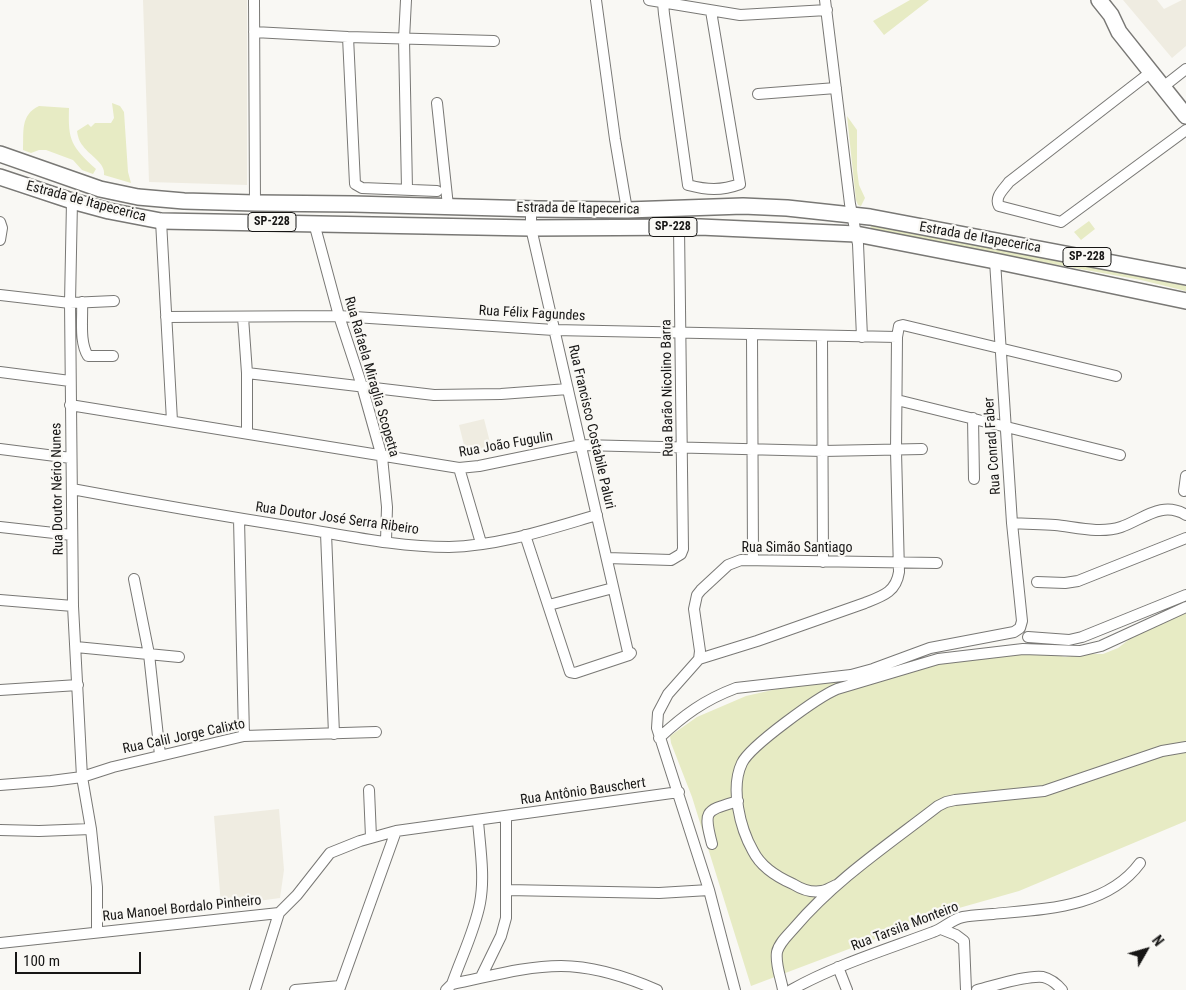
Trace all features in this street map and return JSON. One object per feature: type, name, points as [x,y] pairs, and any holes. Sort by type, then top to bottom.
[{"type":"main road","points":[[1088,0],[1105,20],[1120,32]]},
{"type":"main road","points":[[1099,0],[1111,15],[1120,32],[1186,116]]},
{"type":"main road","name":"Estrada de Itapecerica","points":[[0,154],[113,192],[138,197],[184,201],[531,209],[627,210],[743,206],[852,214],[1186,277]]},
{"type":"main road","name":"Estrada de Itapecerica","points":[[0,178],[109,211],[161,221],[531,228],[679,227],[856,234],[1186,301]]},
{"type":"main road","points":[[531,228],[539,221],[554,216],[611,217],[656,212],[660,209]]},
{"type":"street","points":[[254,0],[255,203]]},
{"type":"street","points":[[406,0],[404,39],[407,189]]},
{"type":"street","points":[[596,0],[615,139],[627,210]]},
{"type":"street","points":[[649,0],[740,15],[827,4],[852,214],[858,244],[862,337]]},
{"type":"street","points":[[663,2],[688,185],[703,189],[725,190],[740,184],[711,11]]},
{"type":"street","points":[[254,32],[494,41]]},
{"type":"street","points":[[348,37],[355,184],[362,188],[437,191]]},
{"type":"street","points":[[1163,87],[1186,68]]},
{"type":"street","points":[[1151,72],[1009,182],[997,198],[999,206],[1061,222],[1186,130]]},
{"type":"street","points":[[758,94],[836,88]]},
{"type":"street","points":[[437,103],[448,206]]},
{"type":"street","name":"Rua Doutor Nério Nunes","points":[[72,201],[70,405],[73,606],[82,777],[91,829],[97,887],[97,932]]},
{"type":"street","name":"Rua Francisco Costabile Paluri","points":[[531,209],[531,228],[628,652],[631,653],[627,656],[572,673],[568,669],[549,605]]},
{"type":"street","points":[[161,221],[172,421]]},
{"type":"street","points":[[0,222],[2,228],[0,240]]},
{"type":"street","name":"Rua Rafaela Miraglia Scopetta","points":[[314,223],[339,316],[362,386],[382,457],[387,507],[386,541]]},
{"type":"street","name":"Rua Barão Nicolino Barra","points":[[607,558],[671,560],[681,554],[683,549],[682,333],[679,227]]},
{"type":"street","name":"Rua Conrad Faber","points":[[658,733],[701,704],[736,688],[851,675],[874,669],[930,648],[1014,632],[1020,628],[1022,621],[1012,522],[995,261]]},
{"type":"street","points":[[0,295],[70,303],[114,301]]},
{"type":"street","points":[[82,302],[85,353],[92,357],[113,356]]},
{"type":"street","name":"Rua Félix Fagundes","points":[[166,317],[339,316],[554,330],[897,337]]},
{"type":"street","points":[[243,317],[247,373],[247,433]]},
{"type":"street","points":[[735,990],[709,890],[679,792],[658,733],[658,713],[668,694],[699,659],[757,641],[876,599],[894,588],[898,579],[896,451],[898,328],[903,325],[1116,376]]},
{"type":"street","points":[[752,334],[753,559]]},
{"type":"street","points":[[822,336],[823,562]]},
{"type":"street","points":[[0,372],[70,381]]},
{"type":"street","points":[[247,373],[434,395],[501,394],[568,389]]},
{"type":"street","points":[[897,400],[1120,455]]},
{"type":"street","name":"Rua João Fugulin","points":[[70,405],[459,468],[479,466],[581,445],[823,451],[922,449]]},
{"type":"street","points":[[973,418],[974,479]]},
{"type":"street","points":[[0,449],[71,458]]},
{"type":"street","points":[[459,468],[481,543]]},
{"type":"street","points":[[1184,491],[1186,476]]},
{"type":"street","name":"Rua Doutor José Serra Ribeiro","points":[[72,490],[326,533],[444,546],[481,543],[525,536],[597,515]]},
{"type":"street","points":[[1012,522],[1100,530],[1120,528],[1147,514],[1162,510],[1175,510],[1186,515]]},
{"type":"street","points":[[239,519],[244,736]]},
{"type":"street","points":[[0,527],[72,534]]},
{"type":"street","points":[[326,533],[334,734]]},
{"type":"street","points":[[525,536],[549,605],[614,588]]},
{"type":"street","points":[[1037,582],[1065,583],[1078,580],[1184,538]]},
{"type":"street","name":"Rua Simão Santiago","points":[[699,659],[700,650],[694,609],[697,595],[728,565],[735,561],[753,559],[937,563]]},
{"type":"street","points":[[134,579],[149,654],[160,755]]},
{"type":"street","points":[[1028,637],[1069,640],[1082,638],[1186,595]]},
{"type":"street","points":[[0,600],[73,606]]},
{"type":"street","points":[[836,886],[821,891],[800,888],[777,877],[753,852],[739,816],[737,792],[738,772],[742,762],[753,750],[824,694],[837,688],[938,659],[1023,648],[1080,651],[1101,646],[1186,607]]},
{"type":"street","points":[[76,647],[180,657]]},
{"type":"street","points":[[0,690],[78,685]]},
{"type":"street","name":"Rua Calil Jorge Calixto","points":[[0,785],[82,777],[160,755],[244,736],[376,732]]},
{"type":"street","points":[[784,990],[777,960],[782,942],[836,886],[938,806],[946,802],[1044,791],[1162,751],[1186,747]]},
{"type":"street","points":[[368,790],[371,837]]},
{"type":"street","name":"Rua Antônio Bauschert","points":[[481,976],[501,936],[506,918],[506,817],[679,792]]},
{"type":"street","points":[[712,844],[706,823],[709,814],[718,807],[738,801]]},
{"type":"street","name":"Rua Manoel Bordalo Pinheiro","points":[[0,943],[279,913],[297,895],[330,853],[371,837],[506,817]]},
{"type":"street","points":[[449,987],[476,919],[480,903],[482,886],[478,821]]},
{"type":"street","points":[[0,830],[91,829]]},
{"type":"street","points":[[295,990],[339,988],[396,832]]},
{"type":"street","name":"Rua Tarsila Monteiro","points":[[791,990],[838,967],[941,929],[962,917],[1047,909],[1091,898],[1123,882],[1140,863]]},
{"type":"street","points":[[507,890],[659,893],[709,890]]},
{"type":"street","points":[[256,990],[279,913]]},
{"type":"street","points":[[941,929],[956,934],[964,941],[966,990]]},
{"type":"street","points":[[449,987],[481,976],[562,966],[599,971],[633,980],[657,990]]},
{"type":"street","points":[[838,967],[847,990]]},
{"type":"street","points":[[977,990],[1030,977],[1043,977],[1052,980],[1062,990]]},
{"type":"shaded area","points":[[143,0],[247,0],[247,185],[149,182]]},
{"type":"shaded area","points":[[1123,0],[1157,0],[1164,9],[1182,0],[1186,0],[1186,46],[1172,58]]},
{"type":"shaded area","points":[[484,419],[492,450],[467,457],[459,425]]},
{"type":"shaded area","points":[[279,809],[284,870],[280,898],[221,906],[214,816]]},
{"type":"green space","points":[[910,0],[929,0],[884,35],[873,21]]},
{"type":"green space","points":[[112,103],[120,106],[124,112],[128,172],[131,183],[104,175],[102,167],[83,146],[77,131],[88,124],[91,127],[95,123],[111,123],[114,118]]},
{"type":"green space","points":[[39,106],[69,108],[69,128],[73,142],[81,154],[96,169],[93,174],[82,170],[73,160],[46,150],[31,153],[23,150],[23,131],[26,119]]},
{"type":"green space","points":[[847,116],[857,130],[857,170],[859,185],[865,198],[861,206],[858,205],[856,200]]},
{"type":"green space","points":[[1089,221],[1095,229],[1081,240],[1074,232]]},
{"type":"green space","points":[[874,225],[1142,275],[1186,286],[1186,291],[1141,280],[870,229]]},
{"type":"green space","points":[[1186,600],[1186,821],[1019,891],[952,910],[751,986],[692,797],[670,736],[697,717],[746,696],[781,688],[931,661],[1038,650],[1065,657],[1103,654],[1118,648],[1163,613]]}]
